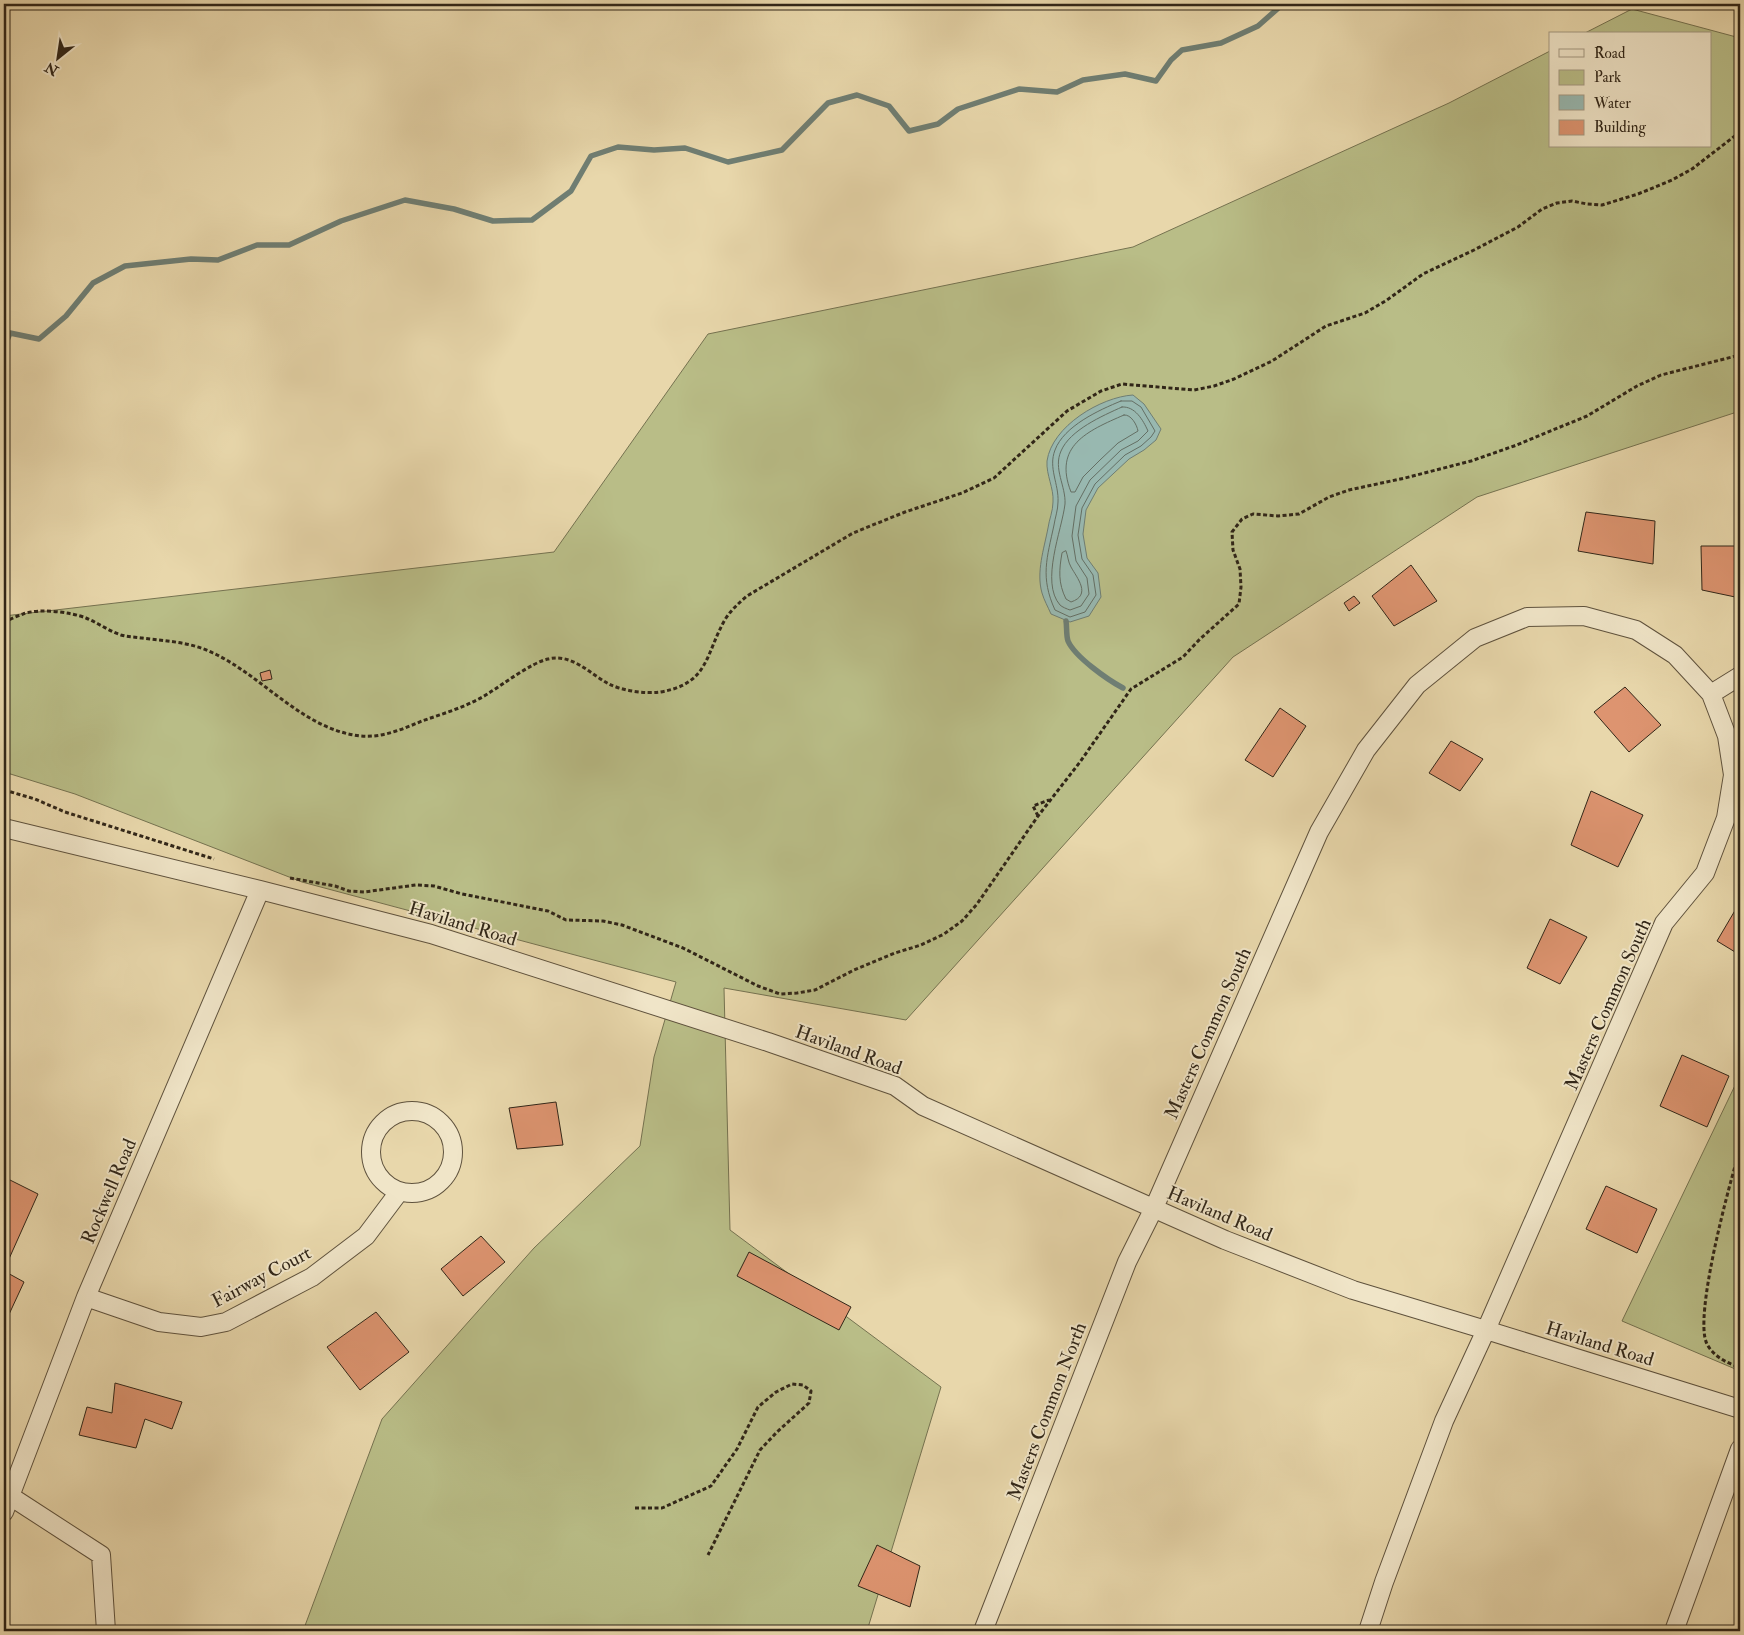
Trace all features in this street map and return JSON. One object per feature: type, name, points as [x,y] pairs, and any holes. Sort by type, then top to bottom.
[{"type":"street","name":"Masters Common South","points":[[1154,1208],[1319,832],[1366,750],[1417,685],[1475,638],[1527,617],[1584,616],[1636,630],[1676,655],[1710,694],[1727,736],[1733,775],[1726,818],[1705,873],[1664,923],[1486,1330]]},
{"type":"street","points":[[1710,694],[1740,676]]},
{"type":"street","name":"Haviland Road","points":[[4,828],[260,890],[431,934],[768,1042],[895,1086],[923,1106],[1225,1240],[1353,1290],[1740,1410]]},
{"type":"street","name":"Rockwell Road","points":[[7,1504],[86,1297],[260,890]]},
{"type":"street","points":[[406,1111],[420,1111],[433,1116],[443,1125],[450,1136],[454,1149],[452,1163],[447,1175],[438,1185],[426,1192],[412,1194],[399,1192],[387,1185],[377,1175],[371,1162],[370,1149],[374,1135],[381,1124],[392,1115],[406,1111]]},
{"type":"street","name":"Fairway Court","points":[[86,1297],[159,1322],[201,1326],[226,1322],[312,1277],[366,1236],[399,1192]]},
{"type":"street","name":"Masters Common North","points":[[984,1631],[1127,1262],[1154,1208]]},
{"type":"street","points":[[1368,1631],[1384,1582],[1444,1421],[1486,1330]]},
{"type":"street","points":[[1674,1631],[1740,1449]]},
{"type":"street","points":[[7,1504],[101,1555],[106,1631]]},
{"type":"path","points":[[4,623],[24,613],[40,611],[58,612],[84,617],[121,635],[196,646],[213,652],[322,725],[343,733],[362,736],[403,730],[444,714],[486,695],[534,665],[547,659],[560,657],[575,663],[611,685],[635,691],[659,692],[668,690],[691,681],[701,672],[733,607],[747,596],[852,533],[905,512],[962,493],[994,478],[1067,411],[1094,395],[1122,384],[1194,390],[1234,379],[1272,361],[1326,326],[1365,313],[1388,300],[1423,274],[1518,227],[1542,209],[1556,203],[1572,201],[1602,205],[1638,194],[1672,180],[1692,169],[1740,132]]},
{"type":"path","points":[[283,877],[304,879],[349,891],[364,892],[416,885],[434,886],[462,894],[548,911],[566,920],[603,921],[622,925],[683,948],[758,986],[780,994],[815,990],[863,966],[894,953],[921,945],[944,934],[962,921],[977,904],[1038,816],[1080,762],[1130,689],[1183,657],[1239,604],[1242,587],[1240,569],[1233,550],[1232,532],[1242,519],[1253,514],[1278,516],[1299,514],[1329,497],[1349,490],[1471,461],[1578,420],[1637,386],[1661,375],[1740,355]]},
{"type":"path","points":[[4,790],[65,812],[215,859]]},
{"type":"path","points":[[1038,816],[1033,806],[1050,800]]},
{"type":"path","points":[[1740,1149],[1711,1268],[1704,1306],[1703,1329],[1707,1344],[1716,1355],[1730,1364],[1740,1367]]},
{"type":"path","points":[[635,1508],[662,1508],[711,1486],[737,1449],[758,1407],[776,1392],[792,1384],[803,1385],[811,1391],[809,1403],[760,1450],[708,1555]]},
{"type":"green space","points":[[1632,9],[1740,38],[1740,411],[1477,497],[1233,657],[906,1020],[724,988],[730,1230],[941,1387],[867,1631],[303,1631],[382,1419],[534,1248],[640,1146],[654,1057],[676,982],[302,882],[75,794],[4,772],[4,616],[554,552],[708,334],[1133,247],[1449,103],[1549,52],[1549,148],[1712,148],[1712,32],[1587,32]]},
{"type":"green space","points":[[1740,1075],[1740,1371],[1622,1321]]},
{"type":"water","points":[[1133,395],[1144,404],[1161,429],[1156,440],[1129,459],[1098,488],[1086,510],[1083,534],[1087,558],[1098,573],[1101,597],[1089,616],[1070,622],[1051,614],[1040,585],[1041,560],[1053,505],[1047,461],[1051,448],[1058,436],[1068,425],[1107,401]]},
{"type":"building","points":[[1586,512],[1655,521],[1653,564],[1578,551]]},
{"type":"building","points":[[1701,546],[1740,546],[1740,598],[1702,590]]},
{"type":"building","points":[[1411,565],[1437,601],[1394,626],[1372,596]]},
{"type":"building","points":[[1354,596],[1360,603],[1349,611],[1344,603]]},
{"type":"building","points":[[270,670],[272,679],[262,681],[260,673]]},
{"type":"building","points":[[1625,687],[1661,725],[1629,752],[1594,712]]},
{"type":"building","points":[[1280,708],[1306,726],[1273,777],[1245,760]]},
{"type":"building","points":[[1451,741],[1483,759],[1460,791],[1429,773]]},
{"type":"building","points":[[1591,791],[1643,815],[1618,867],[1571,845]]},
{"type":"building","points":[[1740,902],[1740,955],[1717,941]]},
{"type":"building","points":[[1550,919],[1587,937],[1560,984],[1527,968]]},
{"type":"building","points":[[1682,1055],[1729,1076],[1707,1127],[1660,1106]]},
{"type":"building","points":[[556,1102],[563,1145],[517,1149],[509,1108]]},
{"type":"building","points":[[4,1177],[38,1194],[4,1270]]},
{"type":"building","points":[[1606,1186],[1657,1209],[1637,1253],[1586,1229]]},
{"type":"building","points":[[481,1236],[505,1262],[463,1296],[441,1269]]},
{"type":"building","points":[[749,1252],[851,1307],[839,1330],[737,1276]]},
{"type":"building","points":[[4,1271],[24,1282],[5,1323],[4,1322]]},
{"type":"building","points":[[376,1312],[409,1352],[360,1390],[327,1347]]},
{"type":"building","points":[[115,1383],[182,1402],[172,1429],[145,1419],[136,1448],[79,1435],[87,1407],[112,1413]]},
{"type":"building","points":[[877,1545],[920,1566],[910,1607],[858,1586]]},
{"type":"waterway","points":[[4,348],[10,333],[39,339],[66,316],[93,283],[125,266],[191,259],[218,260],[257,245],[289,245],[341,221],[405,200],[454,209],[493,221],[532,220],[571,191],[591,156],[618,147],[654,150],[685,148],[728,162],[782,150],[828,103],[857,95],[889,106],[909,131],[938,124],[958,109],[1019,89],[1057,92],[1083,80],[1125,74],[1156,81],[1171,60],[1182,50],[1221,43],[1258,26],[1283,4]]},
{"type":"waterway","points":[[1066,621],[1068,641],[1077,654],[1109,680],[1123,688]]}]
